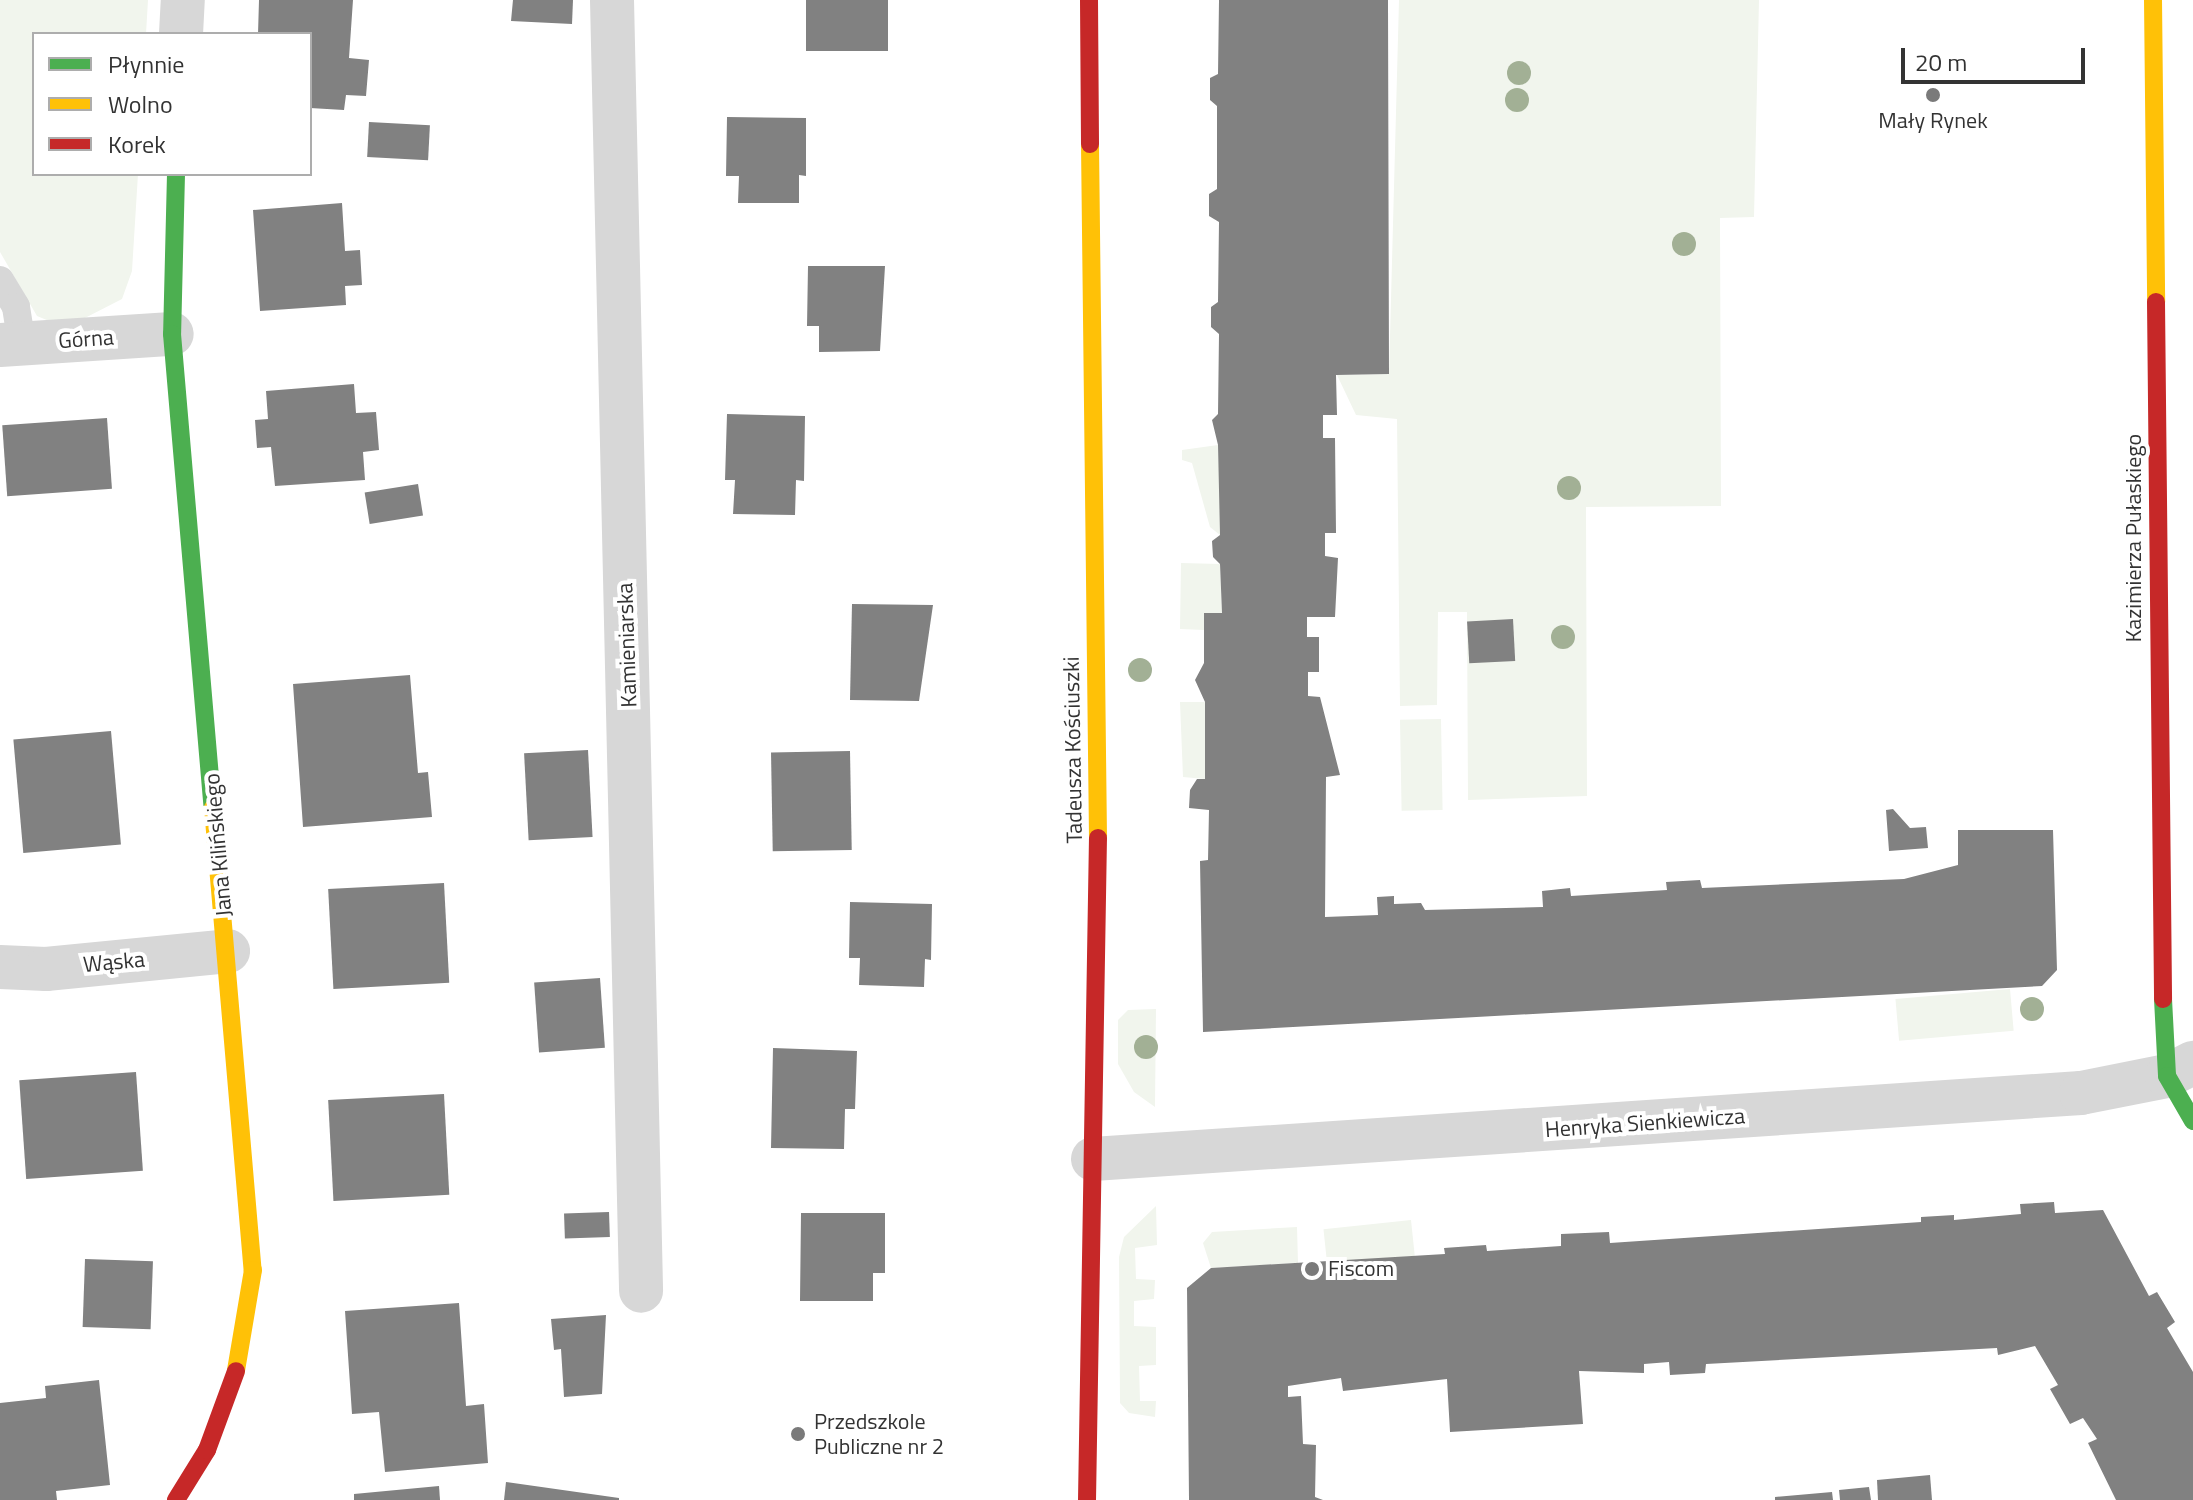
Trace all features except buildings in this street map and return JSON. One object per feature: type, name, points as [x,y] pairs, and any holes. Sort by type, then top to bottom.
[{"type":"street","points":[[181,32],[183,0]]},
{"type":"street","name":"Kamieniarska","points":[[612,0],[641,1291]]},
{"type":"street","name":"Tadeusza Kościuszki","points":[[1087,1500],[1099,986],[1089,0]]},
{"type":"street","name":"Kazimierza Pułaskiego","points":[[2153,0],[2161,963],[2180,1069]]},
{"type":"street","name":"Jana Kilińskiego","points":[[176,176],[172,334],[228,951],[253,1270],[234,1380],[207,1450],[176,1500]]},
{"type":"street","name":"Górna","points":[[11,344],[172,334]]},
{"type":"street","name":"Wąska","points":[[0,967],[46,969],[228,951]]},
{"type":"street","points":[[2180,1069],[2193,1121]]},
{"type":"street","name":"Henryka Sienkiewicza","points":[[1093,1159],[2081,1093],[2180,1069]]},
{"type":"lane","points":[[0,280],[16,307],[11,344]]},
{"type":"shaded area","points":[[0,0],[148,0],[146,32],[32,32],[32,176],[138,176],[132,271],[122,299],[81,320],[54,323],[37,316],[0,252]]},
{"type":"shaded area","points":[[1399,0],[1759,0],[1754,217],[1720,218],[1721,506],[1586,507],[1587,796],[1468,800],[1467,612],[1438,612],[1437,705],[1400,706],[1397,419],[1356,415],[1337,375],[1389,374]]},
{"type":"shaded area","points":[[1218,445],[1220,535],[1210,527],[1192,463],[1182,460],[1182,450]]},
{"type":"shaded area","points":[[1181,563],[1220,564],[1222,613],[1204,614],[1204,630],[1180,629]]},
{"type":"shaded area","points":[[1180,702],[1205,702],[1205,779],[1183,777]]},
{"type":"shaded area","points":[[1441,719],[1443,810],[1402,811],[1400,720]]},
{"type":"shaded area","points":[[2010,989],[2014,1031],[1899,1041],[1895,999]]},
{"type":"shaded area","points":[[1156,1009],[1155,1107],[1134,1092],[1118,1064],[1118,1020],[1128,1010]]},
{"type":"shaded area","points":[[1156,1206],[1157,1245],[1135,1248],[1136,1279],[1155,1280],[1154,1299],[1134,1301],[1134,1326],[1156,1327],[1156,1365],[1139,1366],[1140,1401],[1156,1401],[1155,1417],[1129,1413],[1120,1403],[1119,1257],[1124,1237]]},
{"type":"shaded area","points":[[1411,1220],[1415,1256],[1327,1265],[1323,1229]]},
{"type":"shaded area","points":[[1297,1227],[1298,1263],[1211,1268],[1203,1243],[1212,1232]]},
{"type":"traffic: fast","points":[[176,176],[172,334],[213,808]]},
{"type":"traffic: fast","points":[[2163,999],[2167,1076],[2193,1121]]},
{"type":"traffic: slow","points":[[2153,0],[2156,302]]},
{"type":"traffic: slow","points":[[1090,144],[1098,838]]},
{"type":"traffic: slow","points":[[213,808],[253,1270],[236,1371]]},
{"type":"traffic: jam","points":[[1089,0],[1090,144]]},
{"type":"traffic: jam","points":[[2156,302],[2163,999]]},
{"type":"traffic: jam","points":[[1087,1500],[1098,838]]},
{"type":"traffic: jam","points":[[176,1500],[207,1450],[236,1371]]},
{"type":"place","name":"Mały Rynek","points":[[1933,95]]},
{"type":"place","name":"Fiscom","points":[[1312,1269]]},
{"type":"place","name":"Przedszkole Publiczne nr 2","points":[[798,1434]]}]
